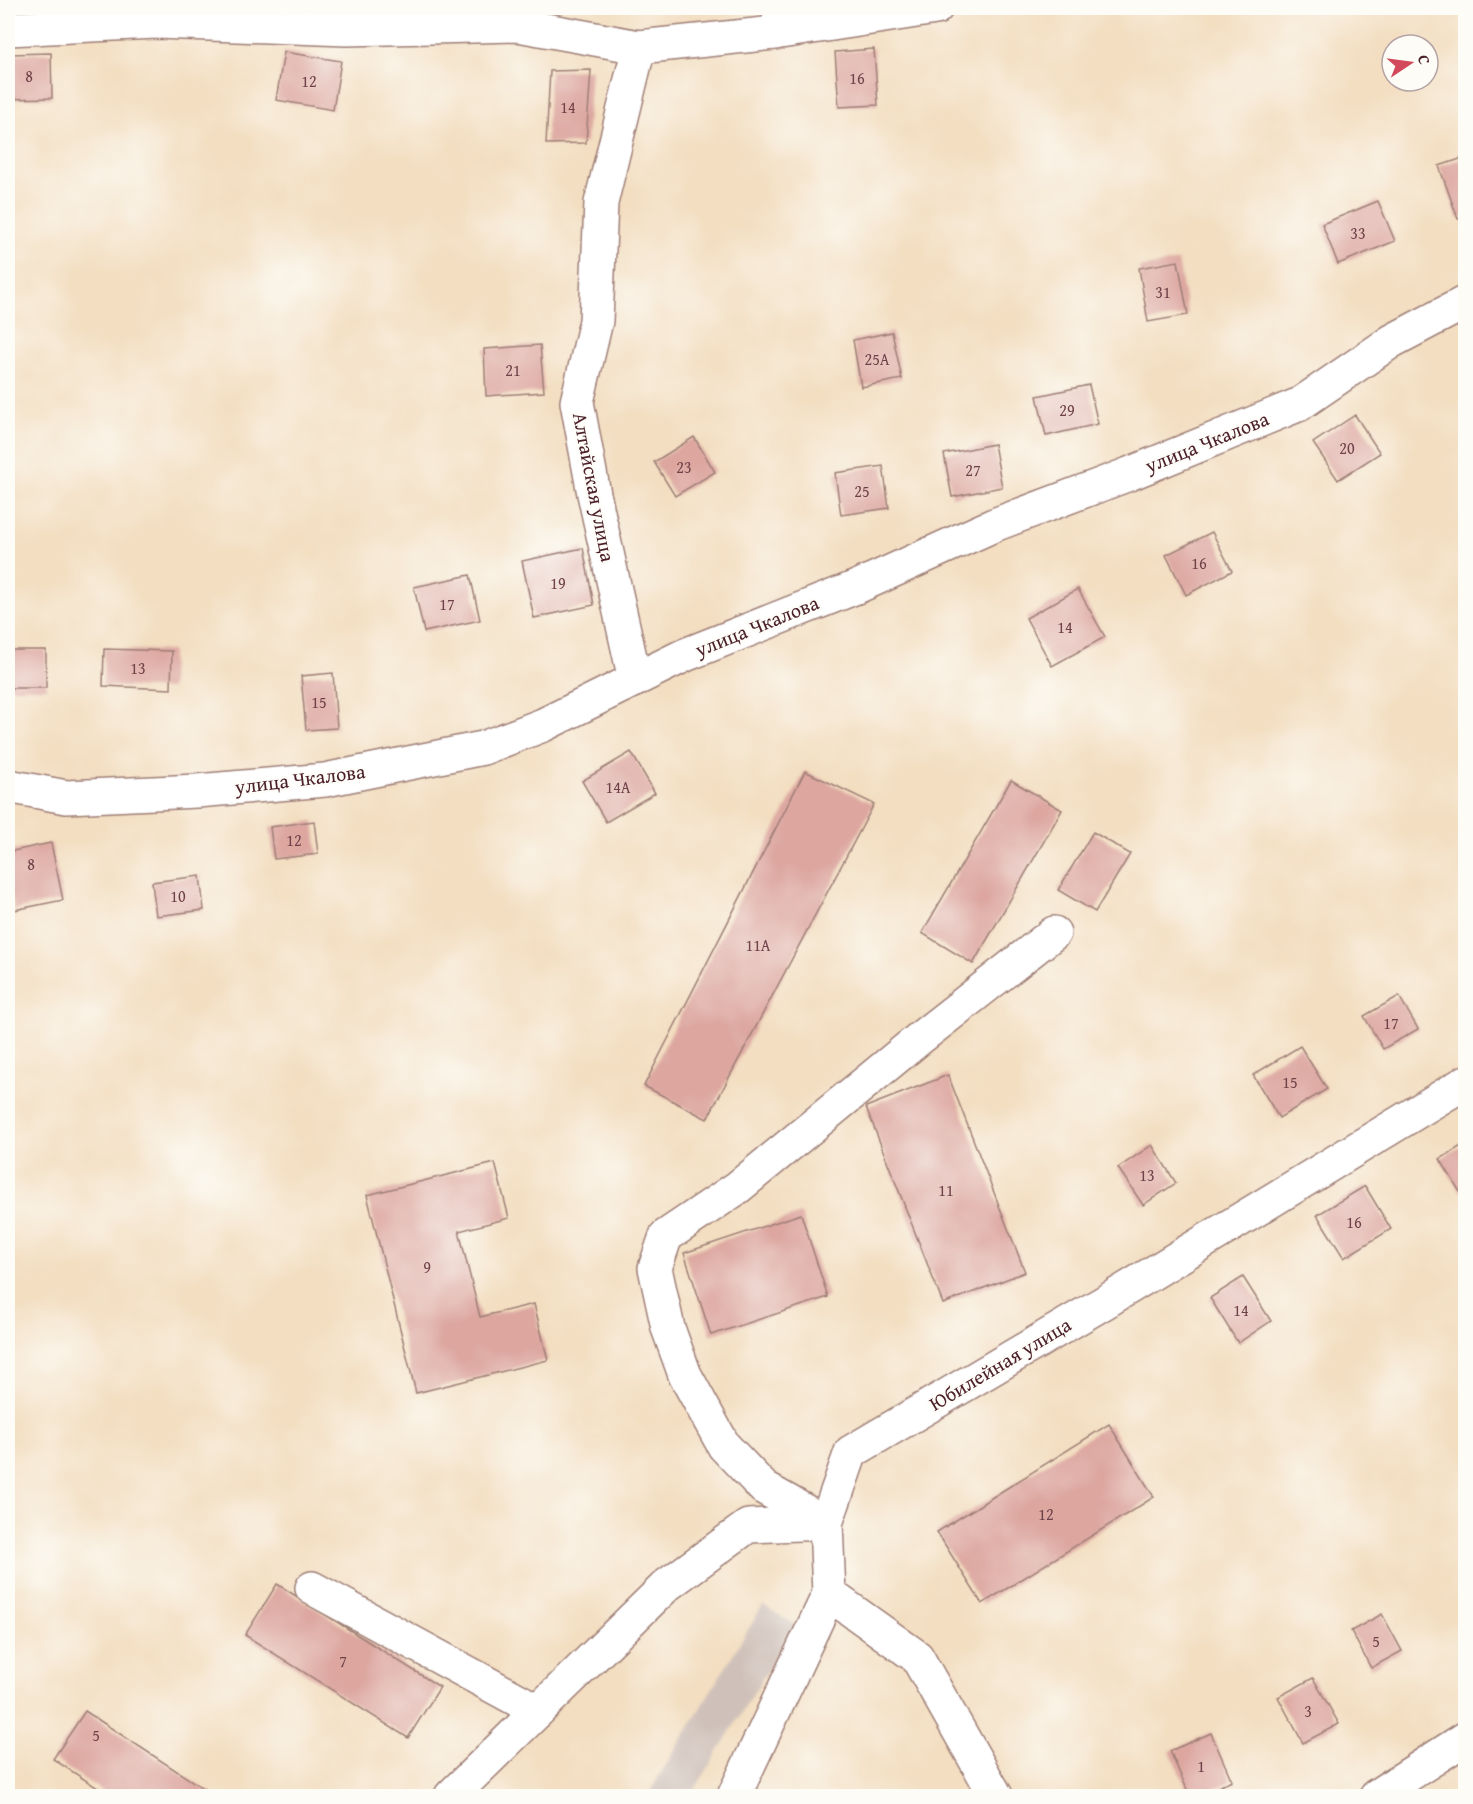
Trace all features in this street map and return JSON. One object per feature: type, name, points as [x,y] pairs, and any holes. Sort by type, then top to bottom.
[{"type":"street","points":[[8,29],[156,22],[346,29],[518,25],[639,47],[779,20],[936,8]]},
{"type":"street","name":"Алтайская улица","points":[[635,680],[594,494],[577,402],[596,321],[601,203],[639,47]]},
{"type":"street","name":"улица Чкалова","points":[[8,786],[66,797],[197,791],[325,780],[483,748],[543,725],[685,655],[858,586],[994,525],[1129,474],[1300,404],[1392,341],[1466,302]]},
{"type":"street","points":[[826,1522],[764,1488],[724,1446],[686,1375],[668,1328],[655,1268],[666,1236],[737,1188],[920,1038],[1054,933]]},
{"type":"street","name":"Юбилейная улица","points":[[734,1797],[829,1594],[826,1522],[851,1452],[1115,1296],[1466,1082]]},
{"type":"street","points":[[450,1797],[667,1585],[748,1526],[826,1522]]},
{"type":"street","points":[[312,1588],[538,1711]]},
{"type":"street","points":[[829,1594],[917,1657],[996,1797]]},
{"type":"street","points":[[1376,1797],[1466,1738]]},
{"type":"shaded area","points":[[763,1605],[795,1625],[691,1796],[647,1796]]},
{"type":"building","points":[[874,49],[878,105],[839,107],[835,52]]},
{"type":"building","points":[[284,52],[341,61],[333,110],[276,100]]},
{"type":"building","points":[[51,53],[52,98],[8,99],[8,54]]},
{"type":"building","points":[[591,70],[586,143],[546,144],[550,71]]},
{"type":"building","points":[[1466,157],[1466,216],[1458,219],[1439,166]]},
{"type":"building","points":[[1378,201],[1395,241],[1338,264],[1322,224]]},
{"type":"building","points":[[1178,261],[1188,315],[1148,322],[1139,268]]},
{"type":"building","points":[[892,332],[902,379],[861,387],[853,340]]},
{"type":"building","points":[[540,345],[544,392],[486,396],[484,349]]},
{"type":"building","points":[[1089,385],[1098,424],[1046,436],[1037,396]]},
{"type":"building","points":[[1355,415],[1380,453],[1338,480],[1313,443]]},
{"type":"building","points":[[694,437],[715,472],[675,496],[654,462]]},
{"type":"building","points":[[994,444],[1002,487],[952,497],[944,454]]},
{"type":"building","points":[[883,466],[889,508],[841,515],[835,473]]},
{"type":"building","points":[[1212,532],[1232,571],[1186,595],[1166,555]]},
{"type":"building","points":[[583,548],[594,605],[534,618],[522,561]]},
{"type":"building","points":[[470,575],[480,620],[424,632],[414,587]]},
{"type":"building","points":[[1078,589],[1105,637],[1052,666],[1026,618]]},
{"type":"building","points":[[104,649],[172,651],[171,689],[103,686]]},
{"type":"building","points":[[8,650],[46,650],[46,688],[8,688]]},
{"type":"building","points":[[333,673],[337,728],[306,730],[301,676]]},
{"type":"building","points":[[631,752],[655,793],[606,822],[582,781]]},
{"type":"building","points":[[805,771],[874,804],[707,1119],[644,1086]]},
{"type":"building","points":[[1011,780],[1062,810],[973,964],[922,933]]},
{"type":"building","points":[[314,821],[318,854],[274,859],[270,827]]},
{"type":"building","points":[[1093,832],[1130,854],[1095,912],[1058,890]]},
{"type":"building","points":[[51,843],[63,900],[14,910],[8,877],[8,852]]},
{"type":"building","points":[[200,876],[204,910],[156,916],[152,882]]},
{"type":"building","points":[[1399,996],[1418,1029],[1383,1049],[1364,1016]]},
{"type":"building","points":[[1300,1046],[1327,1089],[1279,1118],[1253,1075]]},
{"type":"building","points":[[948,1075],[1025,1272],[943,1304],[866,1107]]},
{"type":"building","points":[[1466,1143],[1466,1189],[1460,1192],[1440,1159]]},
{"type":"building","points":[[1152,1145],[1176,1183],[1143,1205],[1118,1168]]},
{"type":"building","points":[[495,1163],[509,1218],[459,1231],[480,1317],[534,1304],[548,1360],[416,1393],[367,1195]]},
{"type":"building","points":[[1365,1186],[1391,1229],[1344,1258],[1317,1215]]},
{"type":"building","points":[[801,1214],[828,1297],[711,1335],[684,1253]]},
{"type":"building","points":[[1243,1277],[1271,1321],[1238,1343],[1210,1298]]},
{"type":"building","points":[[1109,1424],[1154,1497],[982,1604],[937,1532]]},
{"type":"building","points":[[277,1584],[440,1687],[408,1738],[245,1635]]},
{"type":"building","points":[[1382,1614],[1402,1651],[1371,1668],[1351,1631]]},
{"type":"building","points":[[1313,1678],[1339,1724],[1303,1743],[1278,1697]]},
{"type":"building","points":[[85,1711],[215,1796],[110,1796],[53,1759]]},
{"type":"building","points":[[1211,1733],[1232,1781],[1197,1796],[1190,1796],[1170,1751]]}]
